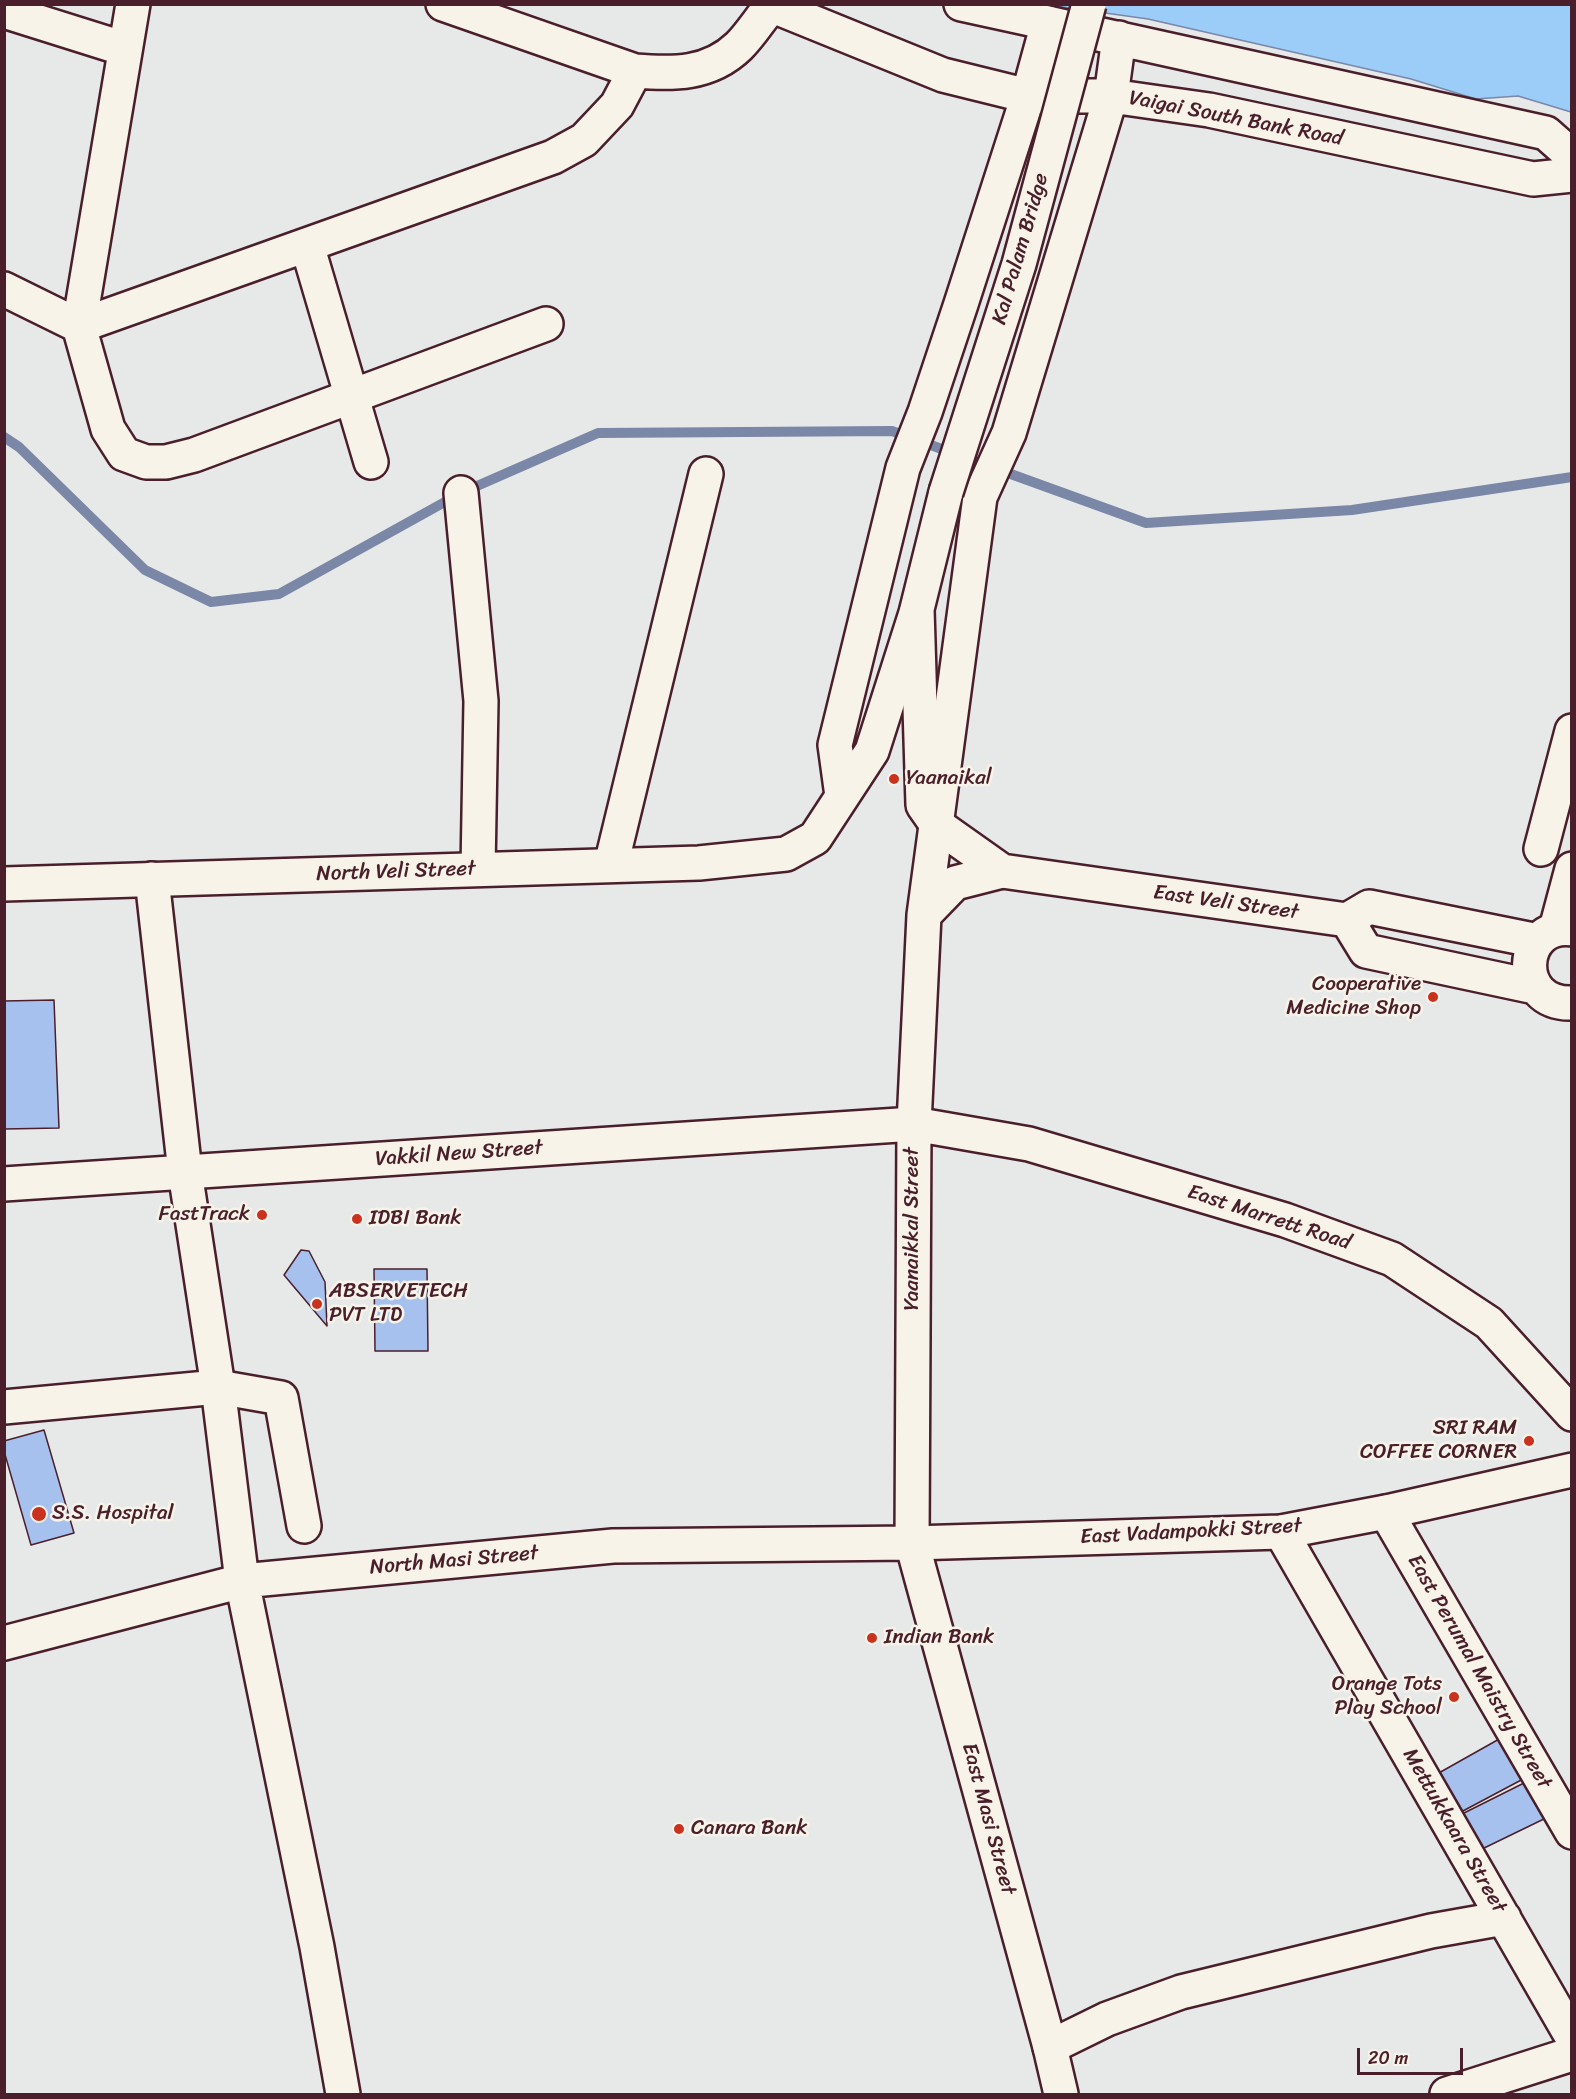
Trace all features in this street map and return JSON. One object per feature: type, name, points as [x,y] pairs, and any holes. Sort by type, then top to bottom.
[{"type":"main road","points":[[133,4],[79,326],[108,429],[124,454],[146,462],[166,462],[194,455],[546,324]]},
{"type":"main road","points":[[443,4],[635,71],[667,74],[696,71],[715,63],[738,47],[769,5]]},
{"type":"main road","points":[[961,4],[1546,133],[1572,156]]},
{"type":"main road","name":"Kal Palam Bridge","points":[[917,609],[946,492],[1019,264],[1089,4]]},
{"type":"main road","name":"Vaigai South Bank Road","points":[[769,5],[943,75],[1028,96],[1111,96],[1209,110],[1533,179],[1572,175]]},
{"type":"main road","points":[[4,11],[125,49]]},
{"type":"main road","points":[[842,795],[835,745],[903,468],[925,412],[1028,96],[1048,23]]},
{"type":"main road","name":"Yaanaikkal Street","points":[[912,1543],[914,1124],[924,915],[980,497],[1009,433],[1111,96],[1119,38]]},
{"type":"main road","points":[[4,289],[79,326],[553,157],[584,140],[616,105],[635,71]]},
{"type":"main road","points":[[307,245],[371,462]]},
{"type":"main road","points":[[611,866],[706,474]]},
{"type":"main road","points":[[461,493],[482,701],[478,869]]},
{"type":"main road","points":[[842,795],[872,751],[917,609]]},
{"type":"main road","points":[[917,609],[923,804],[937,825],[1002,871]]},
{"type":"main road","points":[[1541,849],[1572,730]]},
{"type":"main road","name":"North Veli Street","points":[[4,884],[699,863],[786,854],[815,838],[842,795]]},
{"type":"main road","points":[[1535,987],[1528,963],[1531,951],[1555,933],[1572,869]]},
{"type":"main road","name":"East Veli Street","points":[[924,915],[954,883],[1002,871],[1347,920]]},
{"type":"main road","points":[[152,879],[185,1172],[218,1387],[242,1581],[317,1947],[343,2094]]},
{"type":"main road","points":[[1555,933],[1369,907],[1347,920],[1366,951],[1535,987],[1551,999],[1561,1003],[1571,1003]]},
{"type":"main road","name":"Vakkil New Street","points":[[4,1184],[914,1124]]},
{"type":"main road","name":"East Marrett Road","points":[[914,1124],[1029,1144],[1285,1221],[1392,1259],[1489,1323],[1572,1414]]},
{"type":"main road","points":[[4,1407],[218,1387],[281,1398],[304,1526]]},
{"type":"main road","name":"East Vadampokki Street","points":[[912,1543],[1281,1532],[1386,1512],[1572,1470]]},
{"type":"main road","name":"East Perumal Maistry Street","points":[[1386,1512],[1572,1832]]},
{"type":"main road","name":"Mettukkaara Street","points":[[1281,1532],[1572,2037]]},
{"type":"main road","name":"North Masi Street","points":[[4,1643],[242,1581],[613,1546],[912,1543]]},
{"type":"main road","name":"East Masi Street","points":[[912,1543],[1061,2094]]},
{"type":"main road","points":[[1050,2047],[1107,2019],[1181,1992],[1431,1931],[1504,1918]]},
{"type":"main road","points":[[1447,2094],[1572,2054]]},
{"type":"water","points":[[1048,5],[1571,5],[1571,112],[1518,96],[1476,99],[1411,79],[1148,19]]},
{"type":"building","points":[[54,1000],[59,1128],[4,1129],[4,1001]]},
{"type":"building","name":"ABSERVETECH PVT LTD","points":[[301,1250],[309,1251],[325,1282],[327,1326],[284,1275]]},
{"type":"building","points":[[374,1269],[427,1269],[428,1351],[375,1351]]},
{"type":"building","points":[[44,1430],[74,1533],[31,1545],[4,1451],[4,1441]]},
{"type":"building","points":[[1501,1738],[1525,1778],[1461,1812],[1437,1774]]},
{"type":"building","points":[[1526,1782],[1548,1817],[1480,1850],[1462,1814]]},
{"type":"waterway","points":[[4,437],[19,447],[145,570],[211,602],[279,594],[461,493],[598,433],[892,431],[1146,523],[1352,510],[1572,477]]},
{"type":"place","name":"Yaanaikal","points":[[894,779]]},
{"type":"place","name":"Cooperative Medicine Shop","points":[[1433,997]]},
{"type":"place","name":"FastTrack","points":[[262,1215]]},
{"type":"place","name":"IDBI Bank","points":[[357,1219]]},
{"type":"place","name":"ABSERVETECH PVT LTD","points":[[317,1304]]},
{"type":"place","name":"SRI RAM COFFEE CORNER","points":[[1529,1441]]},
{"type":"place","name":"S.S. Hospital","points":[[39,1514]]},
{"type":"place","name":"Indian Bank","points":[[872,1638]]},
{"type":"place","name":"Orange Tots Play School","points":[[1454,1697]]},
{"type":"place","name":"Canara Bank","points":[[679,1829]]}]
